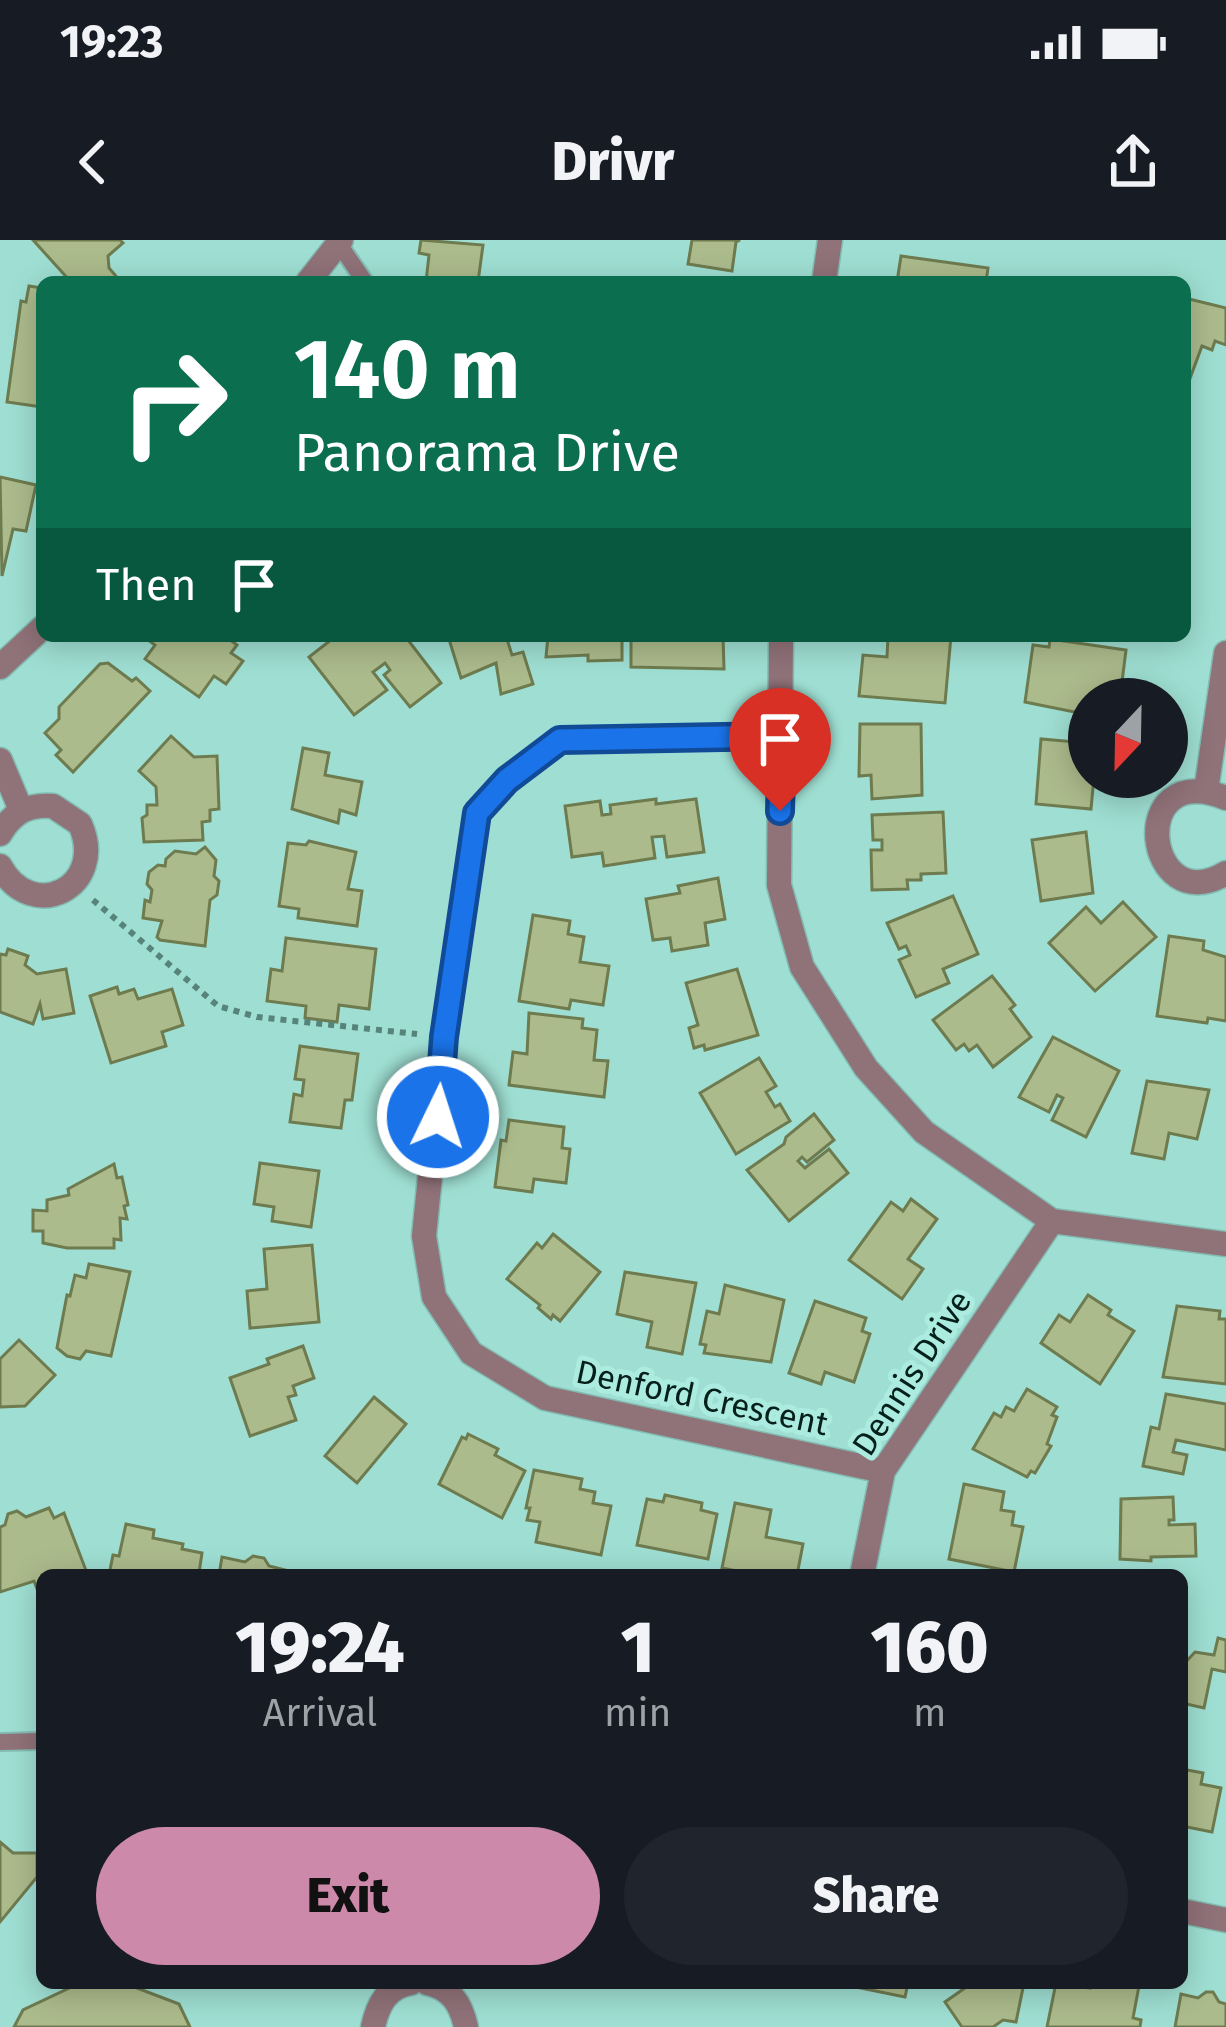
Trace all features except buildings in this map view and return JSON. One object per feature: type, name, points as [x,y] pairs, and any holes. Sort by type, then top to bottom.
[{"type":"street","points":[[825,276],[830,240]]},
{"type":"street","points":[[313,276],[340,242]]},
{"type":"street","points":[[0,667],[36,634]]},
{"type":"street","points":[[781,642],[779,885],[802,967],[866,1067],[924,1132],[1052,1220],[1226,1244]]},
{"type":"street","points":[[1226,653],[1216,795],[1186,793],[1168,803],[1157,820],[1154,841],[1161,860],[1175,874],[1194,882],[1215,880],[1226,873]]},
{"type":"street","name":"Denford Crescent","points":[[782,736],[560,740],[507,780],[477,813],[444,1037],[424,1236],[434,1297],[471,1353],[545,1398],[884,1471]]},
{"type":"street","points":[[0,760],[21,810]]},
{"type":"street","points":[[0,834],[21,810],[53,806],[80,824],[88,855],[74,884],[42,896],[10,883],[0,866]]},
{"type":"street","name":"Dennis Drive","points":[[863,1569],[884,1471],[1052,1220]]},
{"type":"street","points":[[1188,1912],[1226,1920]]},
{"type":"street","points":[[373,2027],[377,2009],[387,1994],[398,1989]]},
{"type":"street","points":[[440,1989],[453,1996],[466,2027]]},
{"type":"lane","points":[[340,242],[361,276]]},
{"type":"lane","points":[[0,1742],[36,1741]]},
{"type":"path","points":[[74,884],[218,1006],[257,1017],[444,1037]]},
{"type":"route","points":[[438,1117],[444,1037],[477,813],[507,780],[560,740],[782,736],[780,811]]}]
